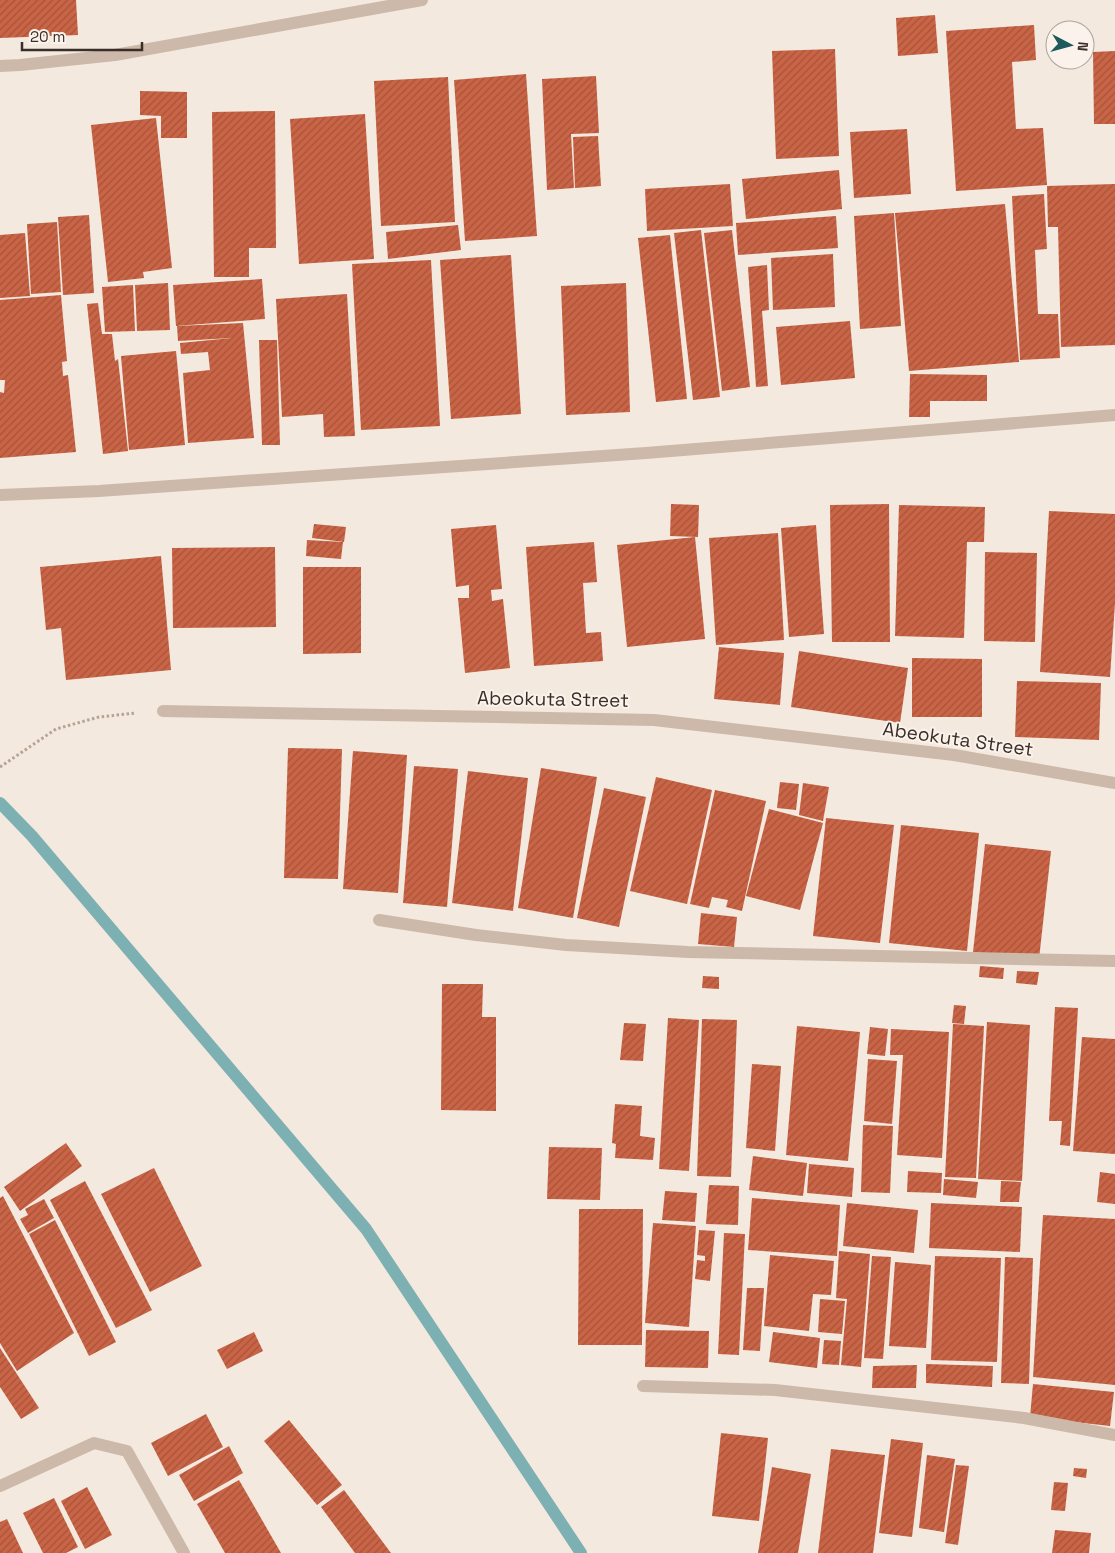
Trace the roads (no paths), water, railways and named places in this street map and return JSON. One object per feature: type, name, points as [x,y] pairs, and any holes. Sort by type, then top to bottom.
[{"type":"street","points":[[0,66],[20,66],[115,55],[422,0]]},
{"type":"street","points":[[0,496],[99,491],[636,454],[1115,415]]},
{"type":"street","name":"Abeokuta Street","points":[[163,711],[654,720],[954,755],[1115,783]]},
{"type":"street","points":[[379,920],[476,935],[566,945],[688,952],[1115,961]]},
{"type":"street","points":[[644,1386],[794,1392],[1024,1418],[1115,1434]]},
{"type":"street","points":[[0,1486],[94,1443],[127,1451],[184,1553]]},
{"type":"waterway","points":[[0,803],[32,836],[366,1229],[581,1553]]}]
